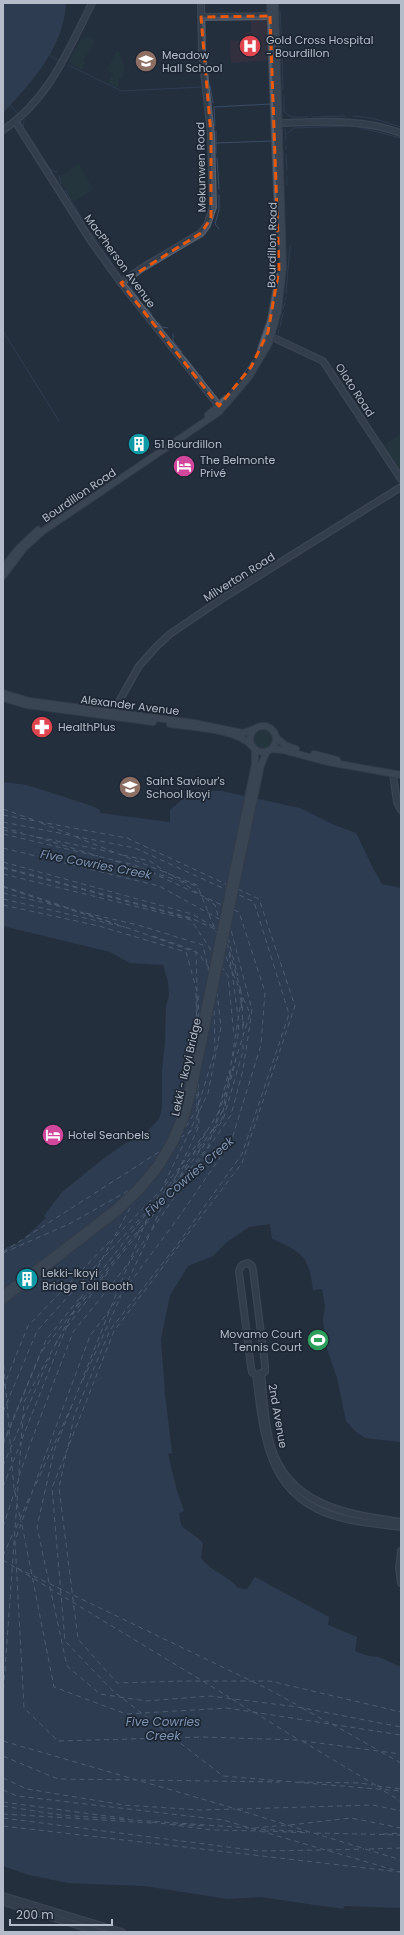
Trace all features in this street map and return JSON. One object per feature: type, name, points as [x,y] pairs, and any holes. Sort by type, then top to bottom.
[{"type":"main road","name":"Bourdillon Road","points":[[3,576],[19,554],[42,531],[219,412],[249,377],[272,336],[280,301],[283,267],[270,3]]},
{"type":"main road","name":"Bourdillon Road","points":[[3,568],[25,541],[41,527],[201,420],[219,406],[232,393],[252,367],[268,332],[279,269],[279,123],[275,3]]},
{"type":"main road","name":"Alexander Avenue","points":[[3,693],[24,700],[69,709],[202,728],[242,738],[253,747]]},
{"type":"main road","name":"Alexander Avenue","points":[[3,698],[27,705],[113,712],[209,725],[243,733],[254,729]]},
{"type":"main road","points":[[261,726],[268,726],[274,731],[276,738],[275,744],[258,764],[250,736],[254,729],[261,726]]},
{"type":"main road","points":[[276,738],[285,745],[306,752],[383,769],[401,771]]},
{"type":"main road","points":[[253,747],[261,752],[269,750],[283,750],[328,762],[393,775],[401,775]]},
{"type":"main road","name":"Lekki - Ikoyi Bridge","points":[[3,1294],[126,1199],[147,1176],[171,1140],[182,1114],[189,1085],[258,764]]},
{"type":"main road","name":"Lekki - Ikoyi Bridge","points":[[3,1301],[130,1201],[151,1178],[174,1142],[186,1116],[194,1086],[258,764]]},
{"type":"street","points":[[3,130],[37,100],[52,80],[92,3]]},
{"type":"street","name":"Mekunwen Road","points":[[121,283],[142,268],[201,233],[211,218],[213,200],[211,135],[202,54],[201,3]]},
{"type":"street","points":[[201,17],[270,16]]},
{"type":"street","name":"MacPherson Avenue","points":[[15,121],[91,241],[121,283],[219,406]]},
{"type":"street","points":[[279,123],[348,121],[376,124],[401,133]]},
{"type":"street","name":"Oloto Road","points":[[272,336],[323,360],[401,479]]},
{"type":"street","name":"Milverton Road","points":[[113,712],[139,666],[156,646],[170,634],[223,598],[401,486]]},
{"type":"street","points":[[393,775],[397,802],[401,810]]},
{"type":"street","name":"2nd Avenue","points":[[248,1263],[252,1266],[253,1270],[266,1365],[265,1372],[258,1374],[252,1372],[251,1367],[239,1272],[240,1267],[243,1264],[248,1263]]},
{"type":"street","name":"2nd Avenue","points":[[258,1374],[270,1444],[280,1466],[299,1489],[312,1499],[334,1509],[401,1522]]},
{"type":"street","name":"2nd Avenue","points":[[258,1374],[266,1444],[274,1466],[286,1484],[308,1503],[323,1512],[347,1519],[401,1527]]},
{"type":"street","points":[[401,1551],[399,1568],[401,1583]]},
{"type":"street","points":[[3,1896],[122,1932]]},
{"type":"street","points":[[3,1902],[99,1932]]},
{"type":"highlighted area","points":[[270,16],[279,269],[268,332],[251,367],[219,406],[121,283],[201,233],[211,218],[211,135],[201,17]]},
{"type":"shaded area","name":"Gold Cross Hospital - Bourdillon","points":[[269,19],[270,60],[231,63],[230,40],[242,41],[245,33],[251,32],[251,20]]},
{"type":"green space","points":[[88,37],[95,40],[83,61],[85,62],[82,70],[72,64],[70,60],[82,38]]},
{"type":"green space","points":[[117,51],[120,53],[124,67],[122,79],[119,77],[118,87],[108,83],[113,74],[107,70]]},
{"type":"green space","points":[[79,164],[93,189],[74,202],[60,181],[61,176]]},
{"type":"green space","points":[[401,433],[401,474],[383,447]]},
{"type":"green space","points":[[259,729],[267,729],[273,735],[273,743],[267,749],[259,749],[253,743],[253,735]]},
{"type":"water","points":[[3,3],[66,3],[64,19],[59,34],[45,63],[25,89],[3,113]]},
{"type":"water","name":"Five Cowries Creek","points":[[3,782],[27,785],[92,806],[100,810],[100,813],[170,822],[170,810],[187,795],[201,791],[222,791],[300,808],[332,824],[356,833],[382,884],[401,888],[401,1442],[365,1438],[355,1431],[346,1421],[337,1378],[327,1349],[323,1320],[325,1306],[322,1289],[313,1290],[309,1270],[303,1257],[298,1252],[272,1239],[270,1224],[249,1227],[227,1242],[213,1256],[188,1266],[170,1295],[161,1339],[165,1394],[172,1453],[168,1454],[177,1491],[184,1511],[179,1513],[181,1523],[183,1527],[203,1543],[201,1558],[209,1567],[229,1579],[238,1588],[247,1589],[255,1577],[329,1617],[328,1625],[357,1637],[355,1651],[368,1656],[379,1657],[401,1667],[401,1908],[345,1906],[343,1909],[260,1897],[228,1899],[144,1886],[68,1883],[29,1875],[3,1866],[3,1252],[7,1247],[20,1242],[46,1218],[44,1216],[62,1192],[103,1159],[126,1143],[144,1135],[159,1119],[162,1108],[162,1070],[165,1044],[166,1006],[169,996],[168,982],[163,965],[130,963],[110,952],[3,926]]},
{"type":"waterway","points":[[280,10],[282,50]]},
{"type":"waterway","points":[[49,55],[60,61]]},
{"type":"waterway","points":[[282,56],[283,89]]},
{"type":"waterway","points":[[68,65],[122,91],[202,87]]},
{"type":"waterway","points":[[210,86],[213,103]]},
{"type":"waterway","points":[[284,95],[284,112],[292,117],[308,117]]},
{"type":"waterway","points":[[215,126],[214,107],[271,104]]},
{"type":"waterway","points":[[10,105],[19,115]]},
{"type":"waterway","points":[[312,117],[345,116]]},
{"type":"waterway","points":[[353,116],[371,118],[401,127]]},
{"type":"waterway","points":[[24,121],[23,127],[51,170],[57,172]]},
{"type":"waterway","points":[[285,135],[294,128],[345,126]]},
{"type":"waterway","points":[[354,126],[401,138]]},
{"type":"waterway","points":[[285,129],[286,141]]},
{"type":"waterway","points":[[216,131],[216,153]]},
{"type":"waterway","points":[[216,143],[272,141]]},
{"type":"waterway","points":[[286,154],[287,170]]},
{"type":"waterway","points":[[217,158],[219,189]]},
{"type":"waterway","points":[[59,176],[61,184]]},
{"type":"waterway","points":[[287,176],[287,185]]},
{"type":"waterway","points":[[65,190],[84,222],[90,223]]},
{"type":"waterway","points":[[219,195],[219,210],[215,224],[219,229]]},
{"type":"waterway","points":[[93,228],[92,234],[99,244]]},
{"type":"waterway","points":[[286,293],[290,246]]},
{"type":"waterway","points":[[101,247],[120,275],[126,277]]},
{"type":"waterway","points":[[131,282],[131,288],[139,299]]},
{"type":"waterway","points":[[283,309],[285,303]]},
{"type":"waterway","points":[[145,305],[152,315]]},
{"type":"waterway","points":[[280,327],[283,313]]},
{"type":"waterway","points":[[158,322],[162,327],[168,328]]},
{"type":"waterway","points":[[278,334],[279,330]]},
{"type":"waterway","points":[[3,331],[59,421]]},
{"type":"waterway","points":[[173,334],[173,341],[182,352]]},
{"type":"waterway","points":[[185,357],[198,373]]},
{"type":"waterway","points":[[238,382],[253,360]]},
{"type":"waterway","points":[[200,375],[203,379]]},
{"type":"waterway","points":[[228,394],[235,386]]},
{"type":"ferry route","points":[[3,809],[34,820]]},
{"type":"ferry route","points":[[3,815],[127,838],[228,885]]},
{"type":"ferry route","points":[[3,822],[135,848],[227,890]]},
{"type":"ferry route","points":[[41,823],[70,834]]},
{"type":"ferry route","points":[[3,827],[22,833]]},
{"type":"ferry route","points":[[3,830],[116,853]]},
{"type":"ferry route","points":[[3,834],[135,865],[224,906]]},
{"type":"ferry route","points":[[36,837],[98,856]]},
{"type":"ferry route","points":[[76,837],[197,885],[217,934]]},
{"type":"ferry route","points":[[3,848],[159,886],[221,920]]},
{"type":"ferry route","points":[[123,855],[150,861],[167,873]]},
{"type":"ferry route","points":[[115,861],[144,870]]},
{"type":"ferry route","points":[[3,862],[192,914],[219,930]]},
{"type":"ferry route","points":[[3,867],[191,918],[219,931]]},
{"type":"ferry route","points":[[3,868],[192,919]]},
{"type":"ferry route","points":[[151,872],[177,880]]},
{"type":"ferry route","points":[[3,874],[191,920],[213,953]]},
{"type":"ferry route","points":[[172,875],[199,894]]},
{"type":"ferry route","points":[[182,881],[197,886],[198,889]]},
{"type":"ferry route","points":[[3,886],[125,927]]},
{"type":"ferry route","points":[[3,887],[60,906]]},
{"type":"ferry route","points":[[238,889],[259,899],[295,1006],[242,1163],[114,1331],[52,1488],[65,1641],[113,1691],[223,1776],[401,1791]]},
{"type":"ferry route","points":[[3,893],[71,909]]},
{"type":"ferry route","points":[[68,1447],[74,1416],[110,1330],[177,1245],[242,1154],[289,1014],[254,902],[237,894]]},
{"type":"ferry route","points":[[205,898],[215,905],[219,919]]},
{"type":"ferry route","points":[[3,899],[128,928],[198,953],[210,969]]},
{"type":"ferry route","points":[[3,905],[99,926],[186,952],[198,995],[199,1023]]},
{"type":"ferry route","points":[[72,910],[115,924]]},
{"type":"ferry route","points":[[234,910],[239,912],[265,992],[261,1045],[231,1142],[176,1221],[90,1336],[42,1464],[15,1541],[24,1708],[58,1741],[204,1737],[296,1740],[401,1754]]},
{"type":"ferry route","points":[[86,913],[138,925],[203,945],[207,964]]},
{"type":"ferry route","points":[[131,1260],[231,1115],[243,1070],[252,1010],[230,926]]},
{"type":"ferry route","points":[[153,936],[196,951],[197,990]]},
{"type":"ferry route","points":[[228,938],[238,976]]},
{"type":"ferry route","points":[[227,943],[242,994]]},
{"type":"ferry route","points":[[145,1225],[208,1147],[250,1014],[224,952]]},
{"type":"ferry route","points":[[229,953],[231,966]]},
{"type":"ferry route","points":[[221,966],[228,976],[234,1036]]},
{"type":"ferry route","points":[[208,967],[209,974]]},
{"type":"ferry route","points":[[232,971],[238,1017]]},
{"type":"ferry route","points":[[239,989],[241,1000]]},
{"type":"ferry route","points":[[196,993],[197,1034]]},
{"type":"ferry route","points":[[111,1307],[144,1226],[208,1093],[221,1027],[217,993]]},
{"type":"ferry route","points":[[228,1083],[242,995]]},
{"type":"ferry route","points":[[197,997],[197,1030]]},
{"type":"ferry route","points":[[242,997],[243,1034]]},
{"type":"ferry route","points":[[241,1003],[242,1010]]},
{"type":"ferry route","points":[[199,1103],[215,1051],[214,1007]]},
{"type":"ferry route","points":[[243,1021],[244,1029]]},
{"type":"ferry route","points":[[233,1056],[239,1031],[238,1022]]},
{"type":"ferry route","points":[[213,1133],[223,1120],[243,1051],[243,1039]]},
{"type":"ferry route","points":[[226,1097],[236,1060]]},
{"type":"ferry route","points":[[230,1076],[231,1067]]},
{"type":"ferry route","points":[[193,1154],[218,1113],[229,1071]]},
{"type":"ferry route","points":[[170,1189],[199,1126],[198,1081]]},
{"type":"ferry route","points":[[197,1085],[197,1108]]},
{"type":"ferry route","points":[[215,1128],[222,1119],[226,1092]]},
{"type":"ferry route","points":[[225,1106],[227,1095]]},
{"type":"ferry route","points":[[181,1134],[198,1108]]},
{"type":"ferry route","points":[[216,1123],[223,1110]]},
{"type":"ferry route","points":[[180,1138],[197,1127],[197,1111]]},
{"type":"ferry route","points":[[210,1133],[214,1127]]},
{"type":"ferry route","points":[[182,1164],[208,1129]]},
{"type":"ferry route","points":[[176,1176],[213,1130]]},
{"type":"ferry route","points":[[148,1220],[211,1136]]},
{"type":"ferry route","points":[[198,1152],[204,1143]]},
{"type":"ferry route","points":[[3,1252],[162,1150]]},
{"type":"ferry route","points":[[180,1176],[188,1163]]},
{"type":"ferry route","points":[[164,1199],[189,1166]]},
{"type":"ferry route","points":[[165,1185],[179,1168]]},
{"type":"ferry route","points":[[173,1184],[179,1176]]},
{"type":"ferry route","points":[[158,1200],[173,1180]]},
{"type":"ferry route","points":[[159,1200],[170,1187]]},
{"type":"ferry route","points":[[3,1253],[71,1223],[133,1188]]},
{"type":"ferry route","points":[[116,1236],[163,1188]]},
{"type":"ferry route","points":[[3,1698],[24,1402],[135,1199]]},
{"type":"ferry route","points":[[152,1229],[163,1203]]},
{"type":"ferry route","points":[[87,1289],[154,1204]]},
{"type":"ferry route","points":[[105,1256],[149,1209]]},
{"type":"ferry route","points":[[77,1306],[146,1221]]},
{"type":"ferry route","points":[[137,1234],[143,1225]]},
{"type":"ferry route","points":[[72,1315],[142,1229]]},
{"type":"ferry route","points":[[124,1289],[149,1236]]},
{"type":"ferry route","points":[[3,1388],[28,1326],[112,1239]]},
{"type":"ferry route","points":[[3,1412],[37,1331],[101,1260]]},
{"type":"ferry route","points":[[19,1476],[73,1332],[128,1264]]},
{"type":"ferry route","points":[[67,1327],[110,1270]]},
{"type":"ferry route","points":[[3,1445],[46,1340],[82,1295]]},
{"type":"ferry route","points":[[83,1380],[121,1296]]},
{"type":"ferry route","points":[[42,1351],[73,1312]]},
{"type":"ferry route","points":[[109,1312],[54,1451],[37,1527],[67,1666],[100,1694],[146,1701],[210,1696],[298,1707],[401,1727]]},
{"type":"ferry route","points":[[22,1439],[68,1323]]},
{"type":"ferry route","points":[[55,1345],[58,1339]]},
{"type":"ferry route","points":[[3,1443],[40,1354]]},
{"type":"ferry route","points":[[3,1356],[5,1381]]},
{"type":"ferry route","points":[[23,1418],[50,1357]]},
{"type":"ferry route","points":[[5,1384],[7,1401]]},
{"type":"ferry route","points":[[7,1404],[9,1427]]},
{"type":"ferry route","points":[[36,1484],[72,1405]]},
{"type":"ferry route","points":[[3,1466],[22,1421]]},
{"type":"ferry route","points":[[9,1430],[12,1463]]},
{"type":"ferry route","points":[[3,1487],[21,1442]]},
{"type":"ferry route","points":[[66,1454],[59,1488],[78,1639],[117,1683],[270,1681],[401,1712]]},
{"type":"ferry route","points":[[12,1466],[14,1488]]},
{"type":"ferry route","points":[[3,1527],[18,1481]]},
{"type":"ferry route","points":[[15,1492],[16,1498]]},
{"type":"ferry route","points":[[16,1528],[29,1498]]},
{"type":"ferry route","points":[[17,1503],[21,1522]]},
{"type":"ferry route","points":[[22,1525],[54,1687],[126,1714],[227,1708],[401,1735]]},
{"type":"ferry route","points":[[3,1556],[14,1531]]},
{"type":"ferry route","points":[[3,1560],[229,1697]]},
{"type":"ferry route","points":[[17,1568],[268,1689],[299,1706]]},
{"type":"ferry route","points":[[232,1699],[251,1711]]},
{"type":"ferry route","points":[[302,1708],[329,1723]]},
{"type":"ferry route","points":[[254,1712],[299,1740]]},
{"type":"ferry route","points":[[332,1724],[378,1750]]},
{"type":"ferry route","points":[[3,1741],[216,1803],[401,1860]]},
{"type":"ferry route","points":[[302,1741],[382,1789]]},
{"type":"ferry route","points":[[381,1752],[401,1763]]},
{"type":"ferry route","points":[[3,1756],[58,1779],[136,1780]]},
{"type":"ferry route","points":[[3,1778],[27,1789],[124,1805],[200,1810],[235,1809]]},
{"type":"ferry route","points":[[141,1780],[280,1782]]},
{"type":"ferry route","points":[[299,1782],[360,1783],[373,1785]]},
{"type":"ferry route","points":[[377,1786],[401,1789]]},
{"type":"ferry route","points":[[3,1790],[17,1796],[223,1820],[401,1872]]},
{"type":"ferry route","points":[[384,1791],[401,1801]]},
{"type":"ferry route","points":[[3,1802],[129,1819]]},
{"type":"ferry route","points":[[238,1809],[373,1805],[401,1811]]},
{"type":"ferry route","points":[[3,1806],[61,1815],[249,1828]]},
{"type":"ferry route","points":[[3,1814],[152,1823]]},
{"type":"ferry route","points":[[3,1818],[259,1851],[324,1850]]},
{"type":"ferry route","points":[[290,1825],[351,1818],[401,1828]]},
{"type":"ferry route","points":[[152,1822],[211,1830],[261,1831]]},
{"type":"ferry route","points":[[171,1824],[206,1826]]},
{"type":"ferry route","points":[[254,1828],[287,1825]]},
{"type":"ferry route","points":[[3,1826],[400,1872]]},
{"type":"ferry route","points":[[261,1829],[308,1832]]},
{"type":"ferry route","points":[[264,1831],[310,1833]]},
{"type":"ferry route","points":[[316,1833],[401,1835]]},
{"type":"ferry route","points":[[383,1834],[401,1833]]},
{"type":"ferry route","points":[[369,1849],[401,1848]]},
{"type":"ferry route","points":[[327,1850],[364,1849]]},
{"type":"place","name":"Gold Cross Hospital - Bourdillon","points":[[250,46]]},
{"type":"place","name":"Meadow Hall School","points":[[146,61]]},
{"type":"place","name":"51 Bourdillon","points":[[139,444]]},
{"type":"place","name":"The Belmonte Privé","points":[[184,466]]},
{"type":"place","name":"HealthPlus","points":[[42,727]]},
{"type":"place","name":"Saint Saviour's School Ikoyi","points":[[130,787]]},
{"type":"place","name":"Hotel Seanbels","points":[[53,1135]]},
{"type":"place","name":"Lekki-Ikoyi Bridge Toll Booth","points":[[27,1279]]},
{"type":"place","name":"Movamo Court Tennis Court","points":[[318,1340]]}]
